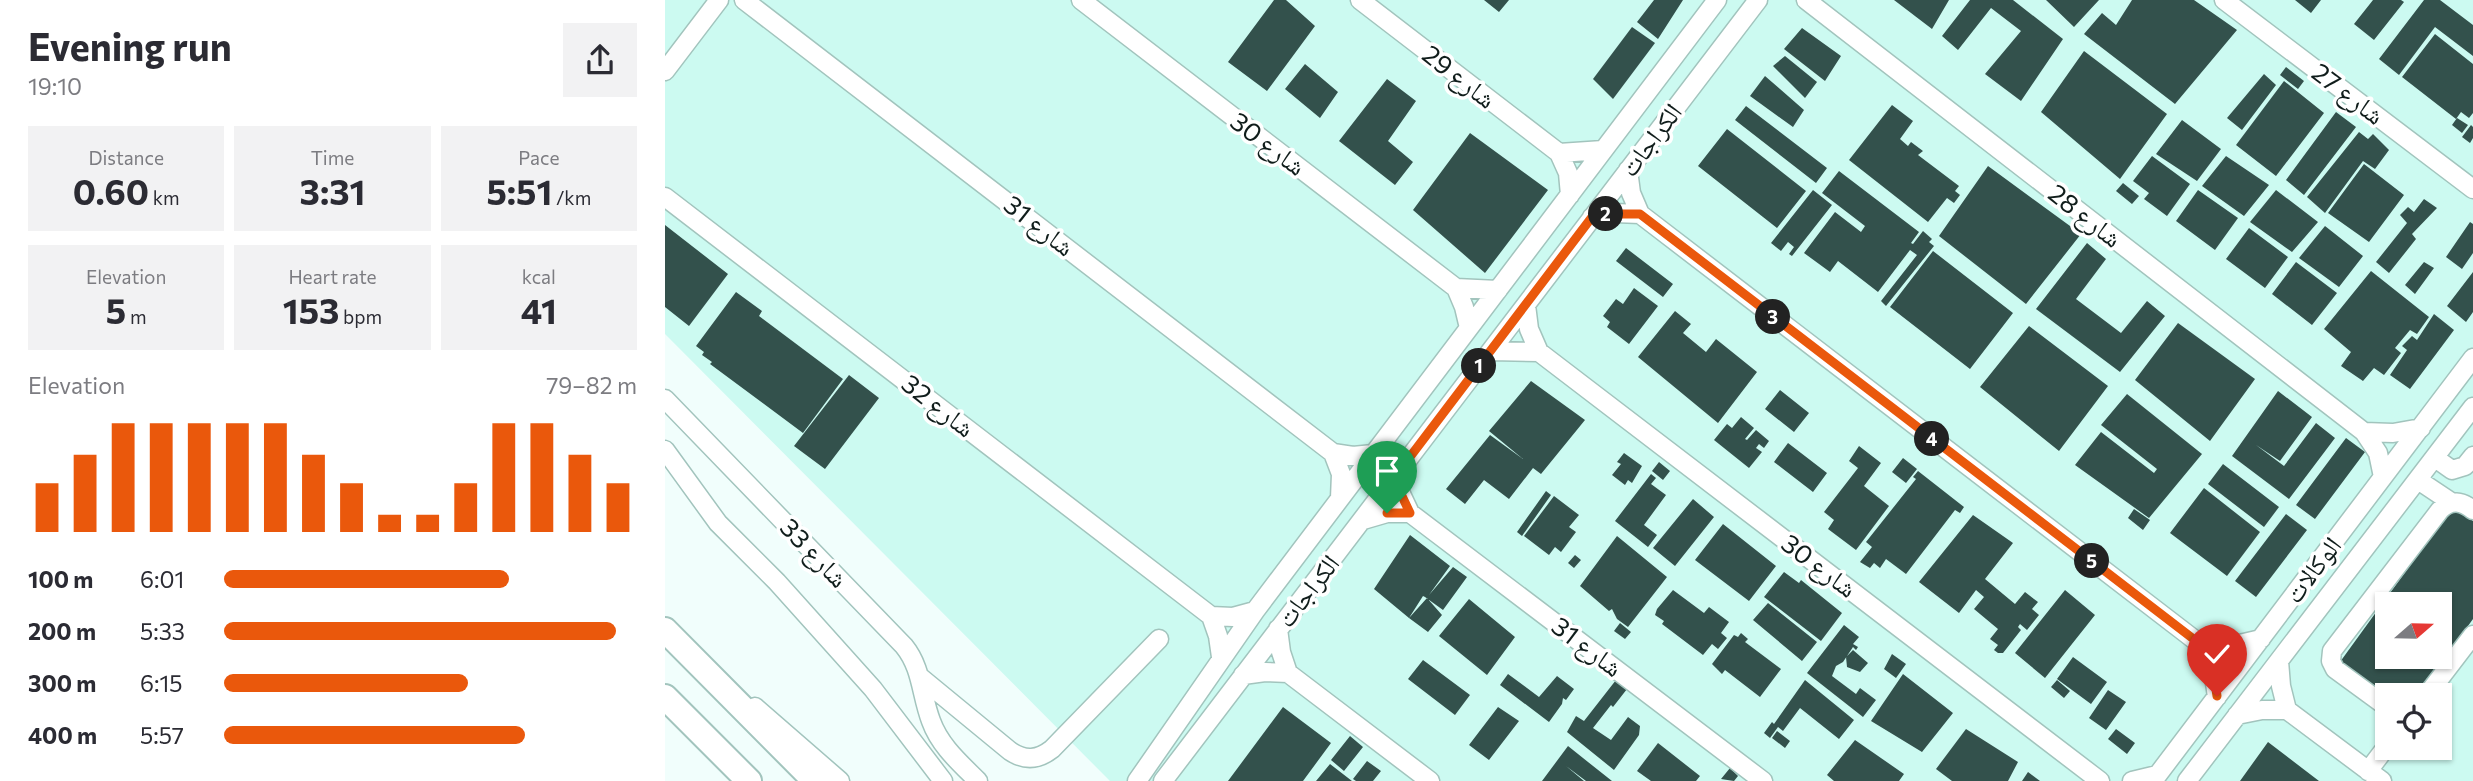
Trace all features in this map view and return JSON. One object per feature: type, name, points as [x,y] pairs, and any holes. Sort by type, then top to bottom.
[{"type":"highway","points":[[665,630],[815,781]]},
{"type":"highway","points":[[665,697],[749,781]]},
{"type":"street","points":[[665,71],[719,0]]},
{"type":"street","name":"شارع 31","points":[[744,0],[1333,453]]},
{"type":"street","name":"شارع 30","points":[[1081,0],[1456,288]]},
{"type":"street","name":"شارع 29","points":[[1360,0],[1559,153]]},
{"type":"street","name":"الكراجات","points":[[1137,781],[1255,611],[1717,0]]},
{"type":"street","name":"شارع 28","points":[[1806,0],[2364,432],[2378,453],[2383,477]]},
{"type":"street","name":"شارع 27","points":[[2224,0],[2473,189]]},
{"type":"street","name":"الكراجات","points":[[1163,781],[1173,773],[1278,629],[1628,170],[1760,2]]},
{"type":"street","points":[[1570,195],[1568,173],[1559,153],[1603,150]]},
{"type":"street","points":[[1628,170],[1631,193],[1640,214],[2200,644],[2213,669],[2217,696]]},
{"type":"street","name":"شارع 32","points":[[665,197],[1211,616]]},
{"type":"street","points":[[1592,217],[1640,214]]},
{"type":"street","points":[[1469,328],[1456,288],[1497,290]]},
{"type":"street","points":[[1491,351],[1539,352],[1529,329],[1526,305]]},
{"type":"street","name":"شارع 30","points":[[1539,352],[2099,781],[2108,781]]},
{"type":"street","name":"الوكالات","points":[[2155,778],[2473,358]]},
{"type":"street","name":"شارع 33","points":[[665,399],[904,646],[913,658],[920,677],[932,724],[943,744],[978,781]]},
{"type":"street","name":"الوكالات","points":[[2187,781],[2473,407]]},
{"type":"street","points":[[2364,432],[2393,433],[2421,428]]},
{"type":"street","points":[[665,450],[717,523],[777,582],[873,689],[943,781]]},
{"type":"street","points":[[1340,498],[1341,474],[1333,453],[1353,456],[1373,454]]},
{"type":"street","points":[[2435,458],[2452,470],[2465,466],[2473,456]]},
{"type":"street","points":[[1363,520],[1387,513],[1410,513],[1401,494],[1397,474]]},
{"type":"street","points":[[2418,480],[2451,502],[2463,503],[2473,510]]},
{"type":"street","points":[[2375,698],[2336,669],[2331,661],[2332,651],[2440,510],[2451,502]]},
{"type":"street","name":"شارع 31","points":[[1410,513],[1763,781]]},
{"type":"street","points":[[1221,657],[1211,616],[1233,617],[1255,611]]},
{"type":"street","points":[[1278,629],[1281,652],[1288,673],[1430,781]]},
{"type":"street","points":[[2436,683],[2473,635]]},
{"type":"street","points":[[920,677],[1010,751],[1018,756],[1036,758],[1052,749],[1159,639]]},
{"type":"street","points":[[2200,644],[2231,646],[2261,639]]},
{"type":"street","points":[[2279,661],[2287,710]]},
{"type":"street","points":[[697,662],[766,715],[839,781]]},
{"type":"street","points":[[1243,675],[1288,673]]},
{"type":"street","points":[[2237,715],[2262,710],[2287,710],[2375,776]]},
{"type":"street","points":[[2132,781],[2155,778]]},
{"type":"shaded area","points":[[665,0],[2473,0],[2473,781],[1110,781],[665,334]]},
{"type":"building","points":[[1274,0],[1286,0],[1315,26],[1267,91],[1228,62]]},
{"type":"building","points":[[1484,0],[1509,0],[1499,12]]},
{"type":"building","points":[[1654,0],[1683,0],[1658,39],[1637,22]]},
{"type":"building","points":[[1894,0],[1949,0],[1932,29]]},
{"type":"building","points":[[1970,0],[2013,0],[2063,39],[2021,101],[1985,74],[2021,31],[1991,8],[1958,50],[1942,36]]},
{"type":"building","points":[[2046,0],[2099,0],[2074,27]]},
{"type":"building","points":[[2132,0],[2194,0],[2237,30],[2175,104],[2084,34],[2102,13],[2116,25]]},
{"type":"building","points":[[2295,0],[2321,0],[2311,13]]},
{"type":"building","points":[[2373,0],[2404,2],[2374,40],[2354,24]]},
{"type":"building","points":[[2424,0],[2440,0],[2473,25],[2473,56],[2435,27],[2399,75],[2379,59]]},
{"type":"building","points":[[1632,27],[1655,43],[1613,99],[1593,79]]},
{"type":"building","points":[[1802,28],[1841,56],[1825,81],[1784,49]]},
{"type":"building","points":[[2435,34],[2473,64],[2473,113],[2469,118],[2461,112],[2456,119],[2402,77]]},
{"type":"building","points":[[2084,51],[2167,114],[2120,179],[2041,112]]},
{"type":"building","points":[[1785,56],[1817,82],[1805,98],[1773,66]]},
{"type":"building","points":[[1305,64],[1338,92],[1320,118],[1285,89]]},
{"type":"building","points":[[2286,67],[2304,81],[2298,89],[2280,75]]},
{"type":"building","points":[[2264,74],[2276,85],[2242,130],[2227,118]]},
{"type":"building","points":[[1765,76],[1804,110],[1793,127],[1750,96]]},
{"type":"building","points":[[1387,79],[1416,101],[1388,141],[1413,162],[1395,185],[1339,141]]},
{"type":"building","points":[[2284,81],[2324,113],[2276,176],[2236,145]]},
{"type":"building","points":[[1892,105],[1913,121],[1900,139],[1908,146],[1911,142],[1923,151],[1918,155],[1959,186],[1955,191],[1960,195],[1954,203],[1947,198],[1928,222],[1849,160]]},
{"type":"building","points":[[1746,106],[1827,168],[1816,183],[1735,120]]},
{"type":"building","points":[[2336,112],[2356,127],[2304,195],[2286,180]]},
{"type":"building","points":[[2457,118],[2468,125],[2462,133],[2452,125]]},
{"type":"building","points":[[2182,120],[2221,149],[2197,181],[2156,154]]},
{"type":"building","points":[[2471,125],[2473,138],[2470,143],[2462,137]]},
{"type":"building","points":[[1727,129],[1806,191],[1777,228],[1698,166]]},
{"type":"building","points":[[2359,132],[2368,139],[2373,134],[2389,150],[2375,169],[2363,161],[2325,213],[2307,197]]},
{"type":"building","points":[[1470,133],[1548,190],[1485,273],[1413,210]]},
{"type":"building","points":[[2152,156],[2190,184],[2167,216],[2144,199],[2149,193],[2133,181]]},
{"type":"building","points":[[2226,156],[2269,185],[2244,216],[2202,186]]},
{"type":"building","points":[[2364,164],[2404,195],[2369,242],[2328,213]]},
{"type":"building","points":[[1988,166],[2081,234],[2026,304],[1939,236]]},
{"type":"building","points":[[1839,171],[1919,232],[1911,243],[1913,244],[1923,231],[1932,239],[1929,242],[1934,246],[1886,306],[1881,301],[1917,255],[1910,250],[1878,292],[1838,261],[1830,272],[1804,253],[1835,212],[1861,232],[1865,226],[1822,193]]},
{"type":"building","points":[[2123,183],[2139,196],[2132,204],[2116,191]]},
{"type":"building","points":[[1813,190],[1832,205],[1792,256],[1789,254],[1794,247],[1788,242],[1781,251],[1771,243]]},
{"type":"building","points":[[2198,190],[2238,218],[2215,250],[2176,221]]},
{"type":"building","points":[[2276,190],[2318,222],[2292,252],[2250,222]]},
{"type":"building","points":[[2424,199],[2437,208],[2412,234],[2416,239],[2389,273],[2376,262],[2407,223],[2400,215],[2408,207],[2414,212]]},
{"type":"building","points":[[2470,222],[2473,224],[2473,253],[2462,269],[2446,257]]},
{"type":"building","points":[[665,225],[728,274],[689,326],[665,307]]},
{"type":"building","points":[[2325,226],[2363,256],[2339,287],[2299,258]]},
{"type":"building","points":[[2249,228],[2288,257],[2265,288],[2226,259]]},
{"type":"building","points":[[2087,243],[2106,259],[2076,299],[2121,333],[2147,301],[2165,316],[2120,372],[2036,309]]},
{"type":"building","points":[[1626,248],[1673,284],[1663,297],[1616,261]]},
{"type":"building","points":[[1933,251],[2013,313],[1970,369],[1890,307]]},
{"type":"building","points":[[2296,262],[2337,293],[2312,325],[2272,294]]},
{"type":"building","points":[[2424,262],[2434,268],[2415,294],[2405,285]]},
{"type":"building","points":[[2371,271],[2429,317],[2417,334],[2410,330],[2395,348],[2401,353],[2384,375],[2374,368],[2363,381],[2341,366],[2351,352],[2324,329]]},
{"type":"building","points":[[2473,272],[2473,312],[2466,322],[2447,306]]},
{"type":"building","points":[[1634,288],[1658,306],[1629,344],[1607,327],[1610,322],[1603,316],[1616,299],[1623,304]]},
{"type":"building","points":[[736,292],[762,311],[759,316],[843,379],[803,433],[710,364],[712,362],[702,355],[704,352],[696,346]]},
{"type":"building","points":[[1675,311],[1691,324],[1683,333],[1706,352],[1716,339],[1757,372],[1718,423],[1638,357]]},
{"type":"building","points":[[2434,314],[2454,330],[2410,389],[2390,375],[2407,350],[2402,346],[2412,336],[2417,340]]},
{"type":"building","points":[[2178,323],[2255,379],[2210,441],[2135,380]]},
{"type":"building","points":[[2029,326],[2108,386],[2059,451],[1980,387]]},
{"type":"building","points":[[849,375],[879,398],[825,469],[794,446]]},
{"type":"building","points":[[1531,381],[1585,420],[1541,474],[1533,468],[1509,499],[1484,480],[1465,504],[1446,489],[1490,435],[1523,459],[1489,431]]},
{"type":"building","points":[[1780,390],[1809,413],[1794,432],[1765,409]]},
{"type":"building","points":[[2278,391],[2312,417],[2280,461],[2256,445],[2284,466],[2316,423],[2335,438],[2289,499],[2232,456]]},
{"type":"building","points":[[2127,394],[2202,454],[2149,518],[2075,465],[2101,432],[2154,473],[2157,469],[2101,425]]},
{"type":"building","points":[[1741,417],[1754,428],[1745,439],[1756,430],[1769,441],[1764,448],[1759,444],[1756,448],[1762,452],[1749,468],[1714,440],[1727,424],[1732,428]]},
{"type":"building","points":[[2346,438],[2365,452],[2315,519],[2296,505]]},
{"type":"building","points":[[1788,443],[1827,473],[1813,492],[1774,462]]},
{"type":"building","points":[[1859,446],[1881,463],[1864,486],[1889,506],[1856,550],[1828,529],[1834,520],[1824,512],[1858,468],[1849,461]]},
{"type":"building","points":[[1624,453],[1642,466],[1632,483],[1628,480],[1625,485],[1612,475],[1621,464],[1617,462]]},
{"type":"building","points":[[1903,458],[1917,469],[1906,483],[1892,472]]},
{"type":"building","points":[[1659,462],[1670,471],[1663,480],[1652,471]]},
{"type":"building","points":[[2223,464],[2279,507],[2264,527],[2208,484]]},
{"type":"building","points":[[1918,471],[1964,507],[1960,513],[1955,510],[1906,574],[1886,559],[1880,568],[1874,563],[1870,568],[1860,562],[1872,547],[1866,542],[1916,479],[1913,477]]},
{"type":"building","points":[[1651,474],[1656,478],[1651,484],[1666,495],[1644,525],[1657,535],[1648,547],[1615,521]]},
{"type":"building","points":[[2204,488],[2260,532],[2227,576],[2170,533]]},
{"type":"building","points":[[1546,491],[1551,495],[1522,536],[1517,532]]},
{"type":"building","points":[[1554,496],[1579,515],[1569,527],[1576,532],[1561,552],[1555,547],[1549,555],[1524,536]]},
{"type":"building","points":[[1693,499],[1714,517],[1675,566],[1653,548]]},
{"type":"building","points":[[2453,506],[2473,521],[2473,619],[2452,648],[2452,592],[2391,592]]},
{"type":"building","points":[[2134,509],[2150,520],[2143,530],[2128,518]]},
{"type":"building","points":[[2286,514],[2307,530],[2256,597],[2235,581]]},
{"type":"building","points":[[1973,515],[2013,543],[1985,579],[2015,604],[2025,592],[2038,602],[2032,609],[2039,615],[2027,630],[2020,624],[2018,627],[2021,630],[2003,653],[1994,650],[1998,645],[1990,639],[1998,629],[1974,609],[1984,597],[1976,590],[1959,613],[1919,582]]},
{"type":"building","points":[[1723,524],[1776,566],[1749,601],[1695,560]]},
{"type":"building","points":[[1410,535],[1450,566],[1429,595],[1453,567],[1467,577],[1443,610],[1428,599],[1442,615],[1428,632],[1409,618],[1374,589]],"holes":[[[1423,596],[1427,598],[1409,618]]]},
{"type":"building","points":[[1617,536],[1667,577],[1628,627],[1617,619],[1612,609],[1609,611],[1580,586]]},
{"type":"building","points":[[1575,555],[1581,560],[1574,568],[1568,563]]},
{"type":"building","points":[[1784,572],[1799,583],[1801,580],[1842,613],[1821,641],[1764,597]]},
{"type":"building","points":[[1673,590],[1704,613],[1709,607],[1729,622],[1721,633],[1727,638],[1718,649],[1712,644],[1703,655],[1662,624],[1664,621],[1655,615]]},
{"type":"building","points":[[2065,590],[2095,615],[2045,678],[2015,653]]},
{"type":"building","points":[[1469,599],[1515,637],[1487,675],[1439,636]]},
{"type":"building","points":[[1768,603],[1817,642],[1802,661],[1753,620]]},
{"type":"building","points":[[2375,614],[2375,669],[2437,669],[2427,683],[2375,683],[2375,688],[2340,662]]},
{"type":"building","points":[[1620,623],[1631,632],[1625,639],[1614,631]]},
{"type":"building","points":[[1844,625],[1859,637],[1853,644],[1858,647],[1856,650],[1853,647],[1843,662],[1836,666],[1832,676],[1856,694],[1860,688],[1876,700],[1863,717],[1807,673]]},
{"type":"building","points":[[1741,633],[1748,639],[1745,642],[1781,669],[1760,697],[1725,670],[1722,674],[1712,664],[1734,635],[1738,637]]},
{"type":"building","points":[[1853,650],[1868,663],[1860,672],[1847,667],[1846,657]]},
{"type":"building","points":[[1892,654],[1906,664],[1896,678],[1884,669]]},
{"type":"building","points":[[2073,657],[2107,682],[2091,704],[2057,679]]},
{"type":"building","points":[[1423,660],[1470,695],[1455,715],[1408,679]]},
{"type":"building","points":[[1508,674],[1539,697],[1557,676],[1574,689],[1566,700],[1563,698],[1562,704],[1549,722],[1500,685]]},
{"type":"building","points":[[1903,674],[1953,713],[1922,752],[1871,721]]},
{"type":"building","points":[[1616,680],[1627,689],[1593,728],[1611,740],[1628,717],[1640,726],[1639,735],[1614,770],[1567,732],[1576,716],[1584,721]]},
{"type":"building","points":[[1805,680],[1854,720],[1839,739],[1800,708],[1783,731],[1778,727],[1770,738],[1764,733],[1772,722],[1774,724]]},
{"type":"building","points":[[2057,680],[2070,691],[2064,698],[2051,687]]},
{"type":"building","points":[[2108,690],[2126,702],[2106,730],[2089,718]]},
{"type":"building","points":[[1283,707],[1331,743],[1303,781],[1228,781]]},
{"type":"building","points":[[1498,707],[1519,721],[1489,760],[1469,745]]},
{"type":"building","points":[[1966,729],[2018,762],[2008,781],[1952,781],[1936,769]]},
{"type":"building","points":[[2116,729],[2135,743],[2127,754],[2108,739]]},
{"type":"building","points":[[1777,731],[1790,741],[1785,748],[1772,738]]},
{"type":"building","points":[[1350,736],[1363,747],[1344,771],[1331,760]]},
{"type":"building","points":[[1855,740],[1904,774],[1899,781],[1834,781],[1827,775]]},
{"type":"building","points":[[2268,742],[2319,781],[2240,781]]},
{"type":"building","points":[[1658,743],[1700,776],[1696,781],[1651,781],[1637,771]]},
{"type":"building","points":[[1568,746],[1612,781],[1586,781],[1566,766],[1584,781],[1542,781]]},
{"type":"building","points":[[1367,761],[1381,771],[1373,781],[1356,781],[1353,779]]},
{"type":"building","points":[[1330,764],[1352,781],[1316,781]]},
{"type":"building","points":[[1730,768],[1738,776],[1734,781],[1721,779]]},
{"type":"building","points":[[2028,772],[2040,781],[2022,781]]},
{"type":"route","points":[[1387,513],[1410,513],[1401,494],[1397,474],[1592,217],[1640,214],[2200,644],[2213,669],[2217,696]]}]
